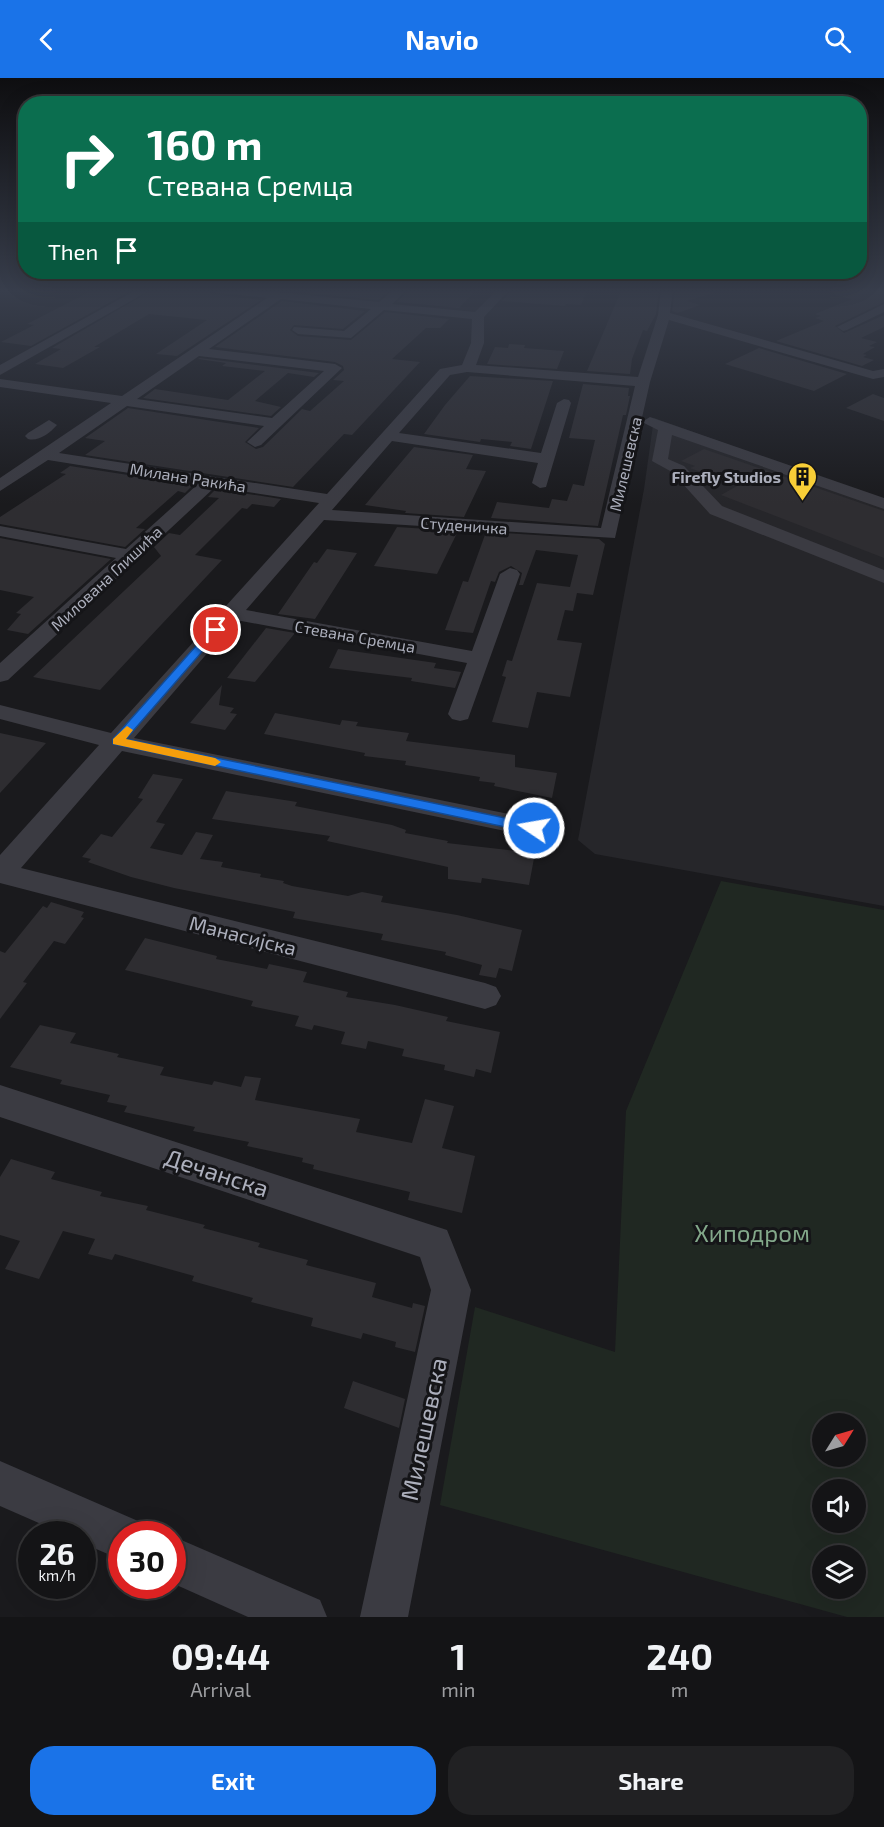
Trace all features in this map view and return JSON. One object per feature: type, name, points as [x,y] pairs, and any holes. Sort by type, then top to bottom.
[{"type":"street","points":[[0,371],[18,361]]},
{"type":"street","points":[[0,486],[186,361]]},
{"type":"street","points":[[255,442],[335,368],[274,361]]},
{"type":"street","points":[[467,368],[471,361]]},
{"type":"street","name":"Милешевска","points":[[609,534],[650,361]]},
{"type":"street","points":[[833,361],[881,374]]},
{"type":"street","points":[[0,873],[445,372],[467,368],[643,382]]},
{"type":"street","points":[[0,384],[275,423]]},
{"type":"street","points":[[540,483],[564,403]]},
{"type":"street","points":[[635,417],[884,504]]},
{"type":"street","points":[[666,427],[660,461],[678,469],[716,510],[884,577]]},
{"type":"street","points":[[41,430],[69,438]]},
{"type":"street","points":[[388,436],[547,459]]},
{"type":"street","name":"Милана Ракића","points":[[44,455],[211,481],[325,507]]},
{"type":"street","name":"Милована Глишића","points":[[0,675],[211,481]]},
{"type":"street","name":"Студеничка","points":[[325,507],[609,534]]},
{"type":"street","points":[[0,531],[129,555]]},
{"type":"street","points":[[460,714],[510,574]]},
{"type":"street","name":"Стевана Сремца","points":[[231,613],[480,659]]},
{"type":"street","points":[[0,712],[117,741],[534,828]]},
{"type":"street","name":"Манасијска","points":[[0,873],[485,996]]},
{"type":"street","name":"Дечанска","points":[[0,1101],[434,1243]]},
{"type":"street","name":"Милешевска","points":[[384,1617],[451,1290],[434,1243]]},
{"type":"street","points":[[0,1483],[108,1531]]},
{"type":"street","points":[[186,1565],[303,1617]]},
{"type":"shaded area","points":[[654,418],[884,500],[884,906],[595,854],[578,840],[644,489]]},
{"type":"green space","name":"Хиподром","points":[[721,881],[884,910],[884,1617],[847,1617],[440,1505],[475,1307],[615,1352],[626,1111]]},
{"type":"building","points":[[41,361],[76,361],[63,368],[35,364]]},
{"type":"building","points":[[211,361],[319,373],[314,377],[288,373],[255,401],[281,407],[271,416],[143,398],[155,389],[228,400],[265,371],[222,366],[226,363]]},
{"type":"building","points":[[326,361],[420,362],[352,435],[344,434],[293,487],[85,455],[105,441],[85,438],[128,408],[259,428],[245,442],[256,449],[263,447],[302,409],[310,411],[344,381],[333,380],[344,370],[343,366]]},
{"type":"building","points":[[488,361],[560,361],[557,369],[487,364]]},
{"type":"building","points":[[591,361],[632,361],[630,374],[587,371]]},
{"type":"building","points":[[732,361],[802,361],[847,374],[814,391],[725,364]]},
{"type":"building","points":[[844,361],[872,361],[862,366]]},
{"type":"building","points":[[470,376],[553,381],[531,449],[510,446],[512,442],[481,439],[480,442],[424,434]]},
{"type":"building","points":[[583,384],[629,388],[628,396],[630,396],[626,415],[623,415],[598,526],[491,518],[497,502],[549,508],[552,499],[567,501],[573,484],[584,486],[595,440],[569,438]]},
{"type":"building","points":[[873,394],[884,398],[884,421],[846,408]]},
{"type":"building","points":[[414,447],[473,455],[466,469],[486,471],[464,517],[405,513],[406,511],[365,505]]},
{"type":"building","name":"Firefly Studios","points":[[704,449],[884,511],[884,558],[721,495],[737,486],[690,468],[695,466],[681,461]]},
{"type":"building","points":[[70,466],[193,485],[185,493],[178,491],[136,528],[145,529],[125,547],[0,524],[0,517],[66,474],[60,473]]},
{"type":"building","points":[[216,489],[281,499],[274,507],[252,504],[247,509],[242,508],[195,555],[222,560],[100,690],[33,677],[161,556],[154,547],[169,533],[180,535],[219,498],[208,497]]},
{"type":"building","points":[[397,527],[458,531],[437,574],[374,566]]},
{"type":"building","points":[[486,532],[599,539],[605,544],[593,595],[577,593],[573,611],[565,610],[557,640],[582,643],[570,697],[537,692],[528,728],[492,722],[506,677],[502,676],[507,660],[512,661],[537,583],[570,587],[578,555],[536,550],[523,585],[519,585],[522,573],[511,566],[499,572],[495,582],[491,581],[473,633],[445,630],[463,581],[468,582]]},
{"type":"building","points":[[0,538],[111,559],[28,634],[7,630],[21,614],[16,613],[34,597],[0,590]]},
{"type":"building","points":[[327,549],[357,553],[315,619],[278,614],[314,562],[317,563]]},
{"type":"building","points":[[266,628],[295,633],[255,682],[227,678]]},
{"type":"building","points":[[338,649],[436,663],[434,668],[461,672],[455,688],[411,681],[412,678],[329,668]]},
{"type":"building","points":[[222,685],[219,705],[234,708],[230,713],[237,714],[225,730],[190,723]]},
{"type":"building","points":[[275,713],[340,725],[342,720],[358,722],[356,726],[409,733],[406,741],[515,755],[515,767],[557,773],[552,798],[494,786],[495,783],[479,781],[480,777],[405,765],[406,761],[364,756],[365,753],[264,734]]},
{"type":"building","points":[[0,733],[46,743],[0,793]]},
{"type":"building","points":[[153,774],[183,779],[156,822],[165,824],[150,848],[182,855],[196,832],[213,835],[200,859],[223,862],[221,867],[261,874],[260,877],[284,881],[283,883],[292,886],[348,896],[362,892],[383,896],[381,902],[457,915],[522,930],[512,971],[499,968],[496,978],[479,975],[482,965],[445,955],[446,952],[381,940],[383,934],[293,918],[295,912],[174,888],[131,877],[88,862],[91,859],[82,857],[101,834],[112,837],[143,799],[138,798]]},
{"type":"building","points":[[226,791],[297,802],[295,806],[392,825],[406,830],[405,833],[448,841],[447,843],[535,853],[529,885],[482,878],[481,883],[448,879],[448,867],[327,841],[330,836],[212,819]]},
{"type":"building","points":[[51,902],[84,912],[81,917],[84,918],[65,944],[54,941],[23,982],[27,983],[0,1019],[0,951],[5,953],[43,906],[47,908]]},
{"type":"building","points":[[145,938],[217,956],[216,959],[267,969],[269,964],[307,972],[303,982],[348,992],[346,997],[448,1017],[446,1021],[500,1032],[491,1073],[476,1069],[474,1077],[444,1070],[445,1065],[402,1056],[404,1049],[368,1041],[366,1049],[341,1044],[345,1032],[314,1025],[312,1030],[295,1026],[299,1016],[251,1006],[253,1001],[125,970]]},
{"type":"building","points":[[40,1025],[76,1033],[70,1043],[119,1054],[117,1057],[164,1067],[160,1075],[212,1085],[214,1081],[241,1087],[245,1076],[261,1078],[255,1100],[360,1119],[356,1132],[412,1143],[425,1099],[454,1106],[442,1148],[475,1156],[462,1213],[408,1200],[410,1192],[313,1169],[314,1165],[302,1162],[303,1158],[247,1146],[249,1142],[193,1131],[195,1127],[124,1112],[127,1106],[107,1102],[110,1095],[60,1084],[62,1080],[10,1067]]},
{"type":"building","points":[[11,1159],[55,1172],[51,1179],[102,1192],[100,1196],[148,1206],[146,1210],[205,1225],[203,1228],[260,1243],[258,1247],[308,1260],[306,1265],[376,1283],[372,1297],[412,1308],[413,1303],[425,1306],[415,1352],[395,1347],[396,1342],[363,1333],[361,1339],[311,1326],[313,1318],[251,1302],[253,1298],[192,1281],[194,1276],[115,1254],[112,1260],[88,1254],[95,1239],[63,1231],[39,1279],[5,1269],[20,1241],[0,1235],[0,1177]]},
{"type":"building","points":[[353,1381],[405,1399],[399,1428],[344,1408]]},
{"type":"slow traffic","points":[[127,730],[117,741],[215,762]]},
{"type":"place","name":"Firefly Studios","points":[[802,502]]},
{"type":"route","points":[[216,630],[117,741],[534,828]]}]
